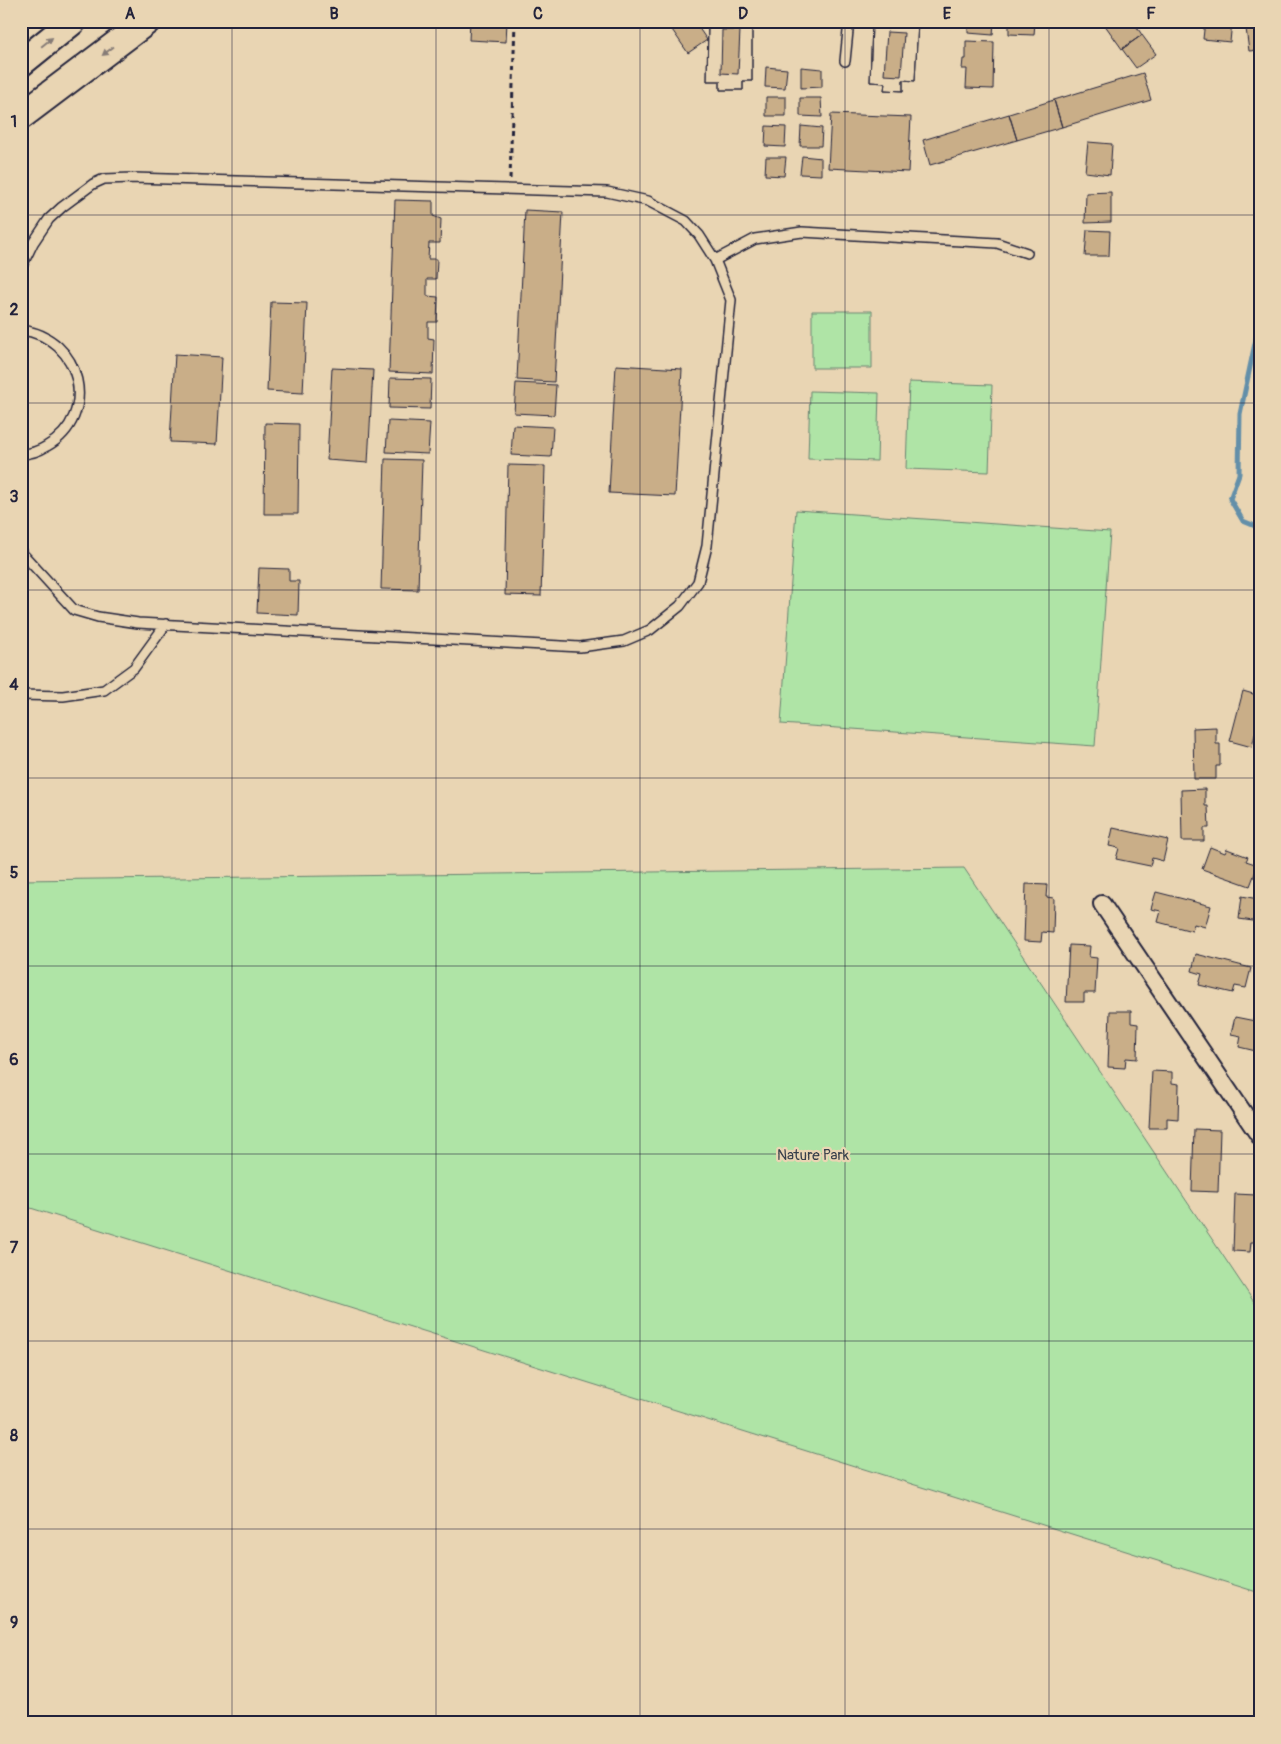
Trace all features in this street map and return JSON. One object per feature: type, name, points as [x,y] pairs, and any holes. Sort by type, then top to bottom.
[{"type":"main road","points":[[21,63],[73,21]]},
{"type":"main road","points":[[21,116],[147,21]]},
{"type":"street","points":[[1102,904],[1260,1137]]},
{"type":"lane","points":[[845,61],[849,21]]},
{"type":"lane","points":[[21,268],[33,243],[48,219],[93,184],[104,179],[143,178],[607,192],[648,201],[686,221],[715,260],[731,300],[707,546],[698,582],[680,606],[650,630],[624,641],[580,647],[138,623],[98,617],[74,610],[21,552]]},
{"type":"lane","points":[[715,260],[755,239],[802,232],[996,243],[1027,253]]},
{"type":"lane","points":[[21,330],[46,337],[59,346],[69,358],[76,372],[78,403],[73,418],[65,432],[40,450],[21,454]]},
{"type":"lane","points":[[21,695],[63,696],[104,690],[134,668],[166,624]]},
{"type":"path","points":[[510,190],[515,21]]},
{"type":"green space","points":[[812,311],[872,311],[872,368],[812,368]]},
{"type":"green space","points":[[909,382],[992,385],[989,472],[906,469]]},
{"type":"green space","points":[[810,391],[879,393],[877,461],[808,459]]},
{"type":"green space","points":[[796,510],[1110,532],[1095,746],[781,724]]},
{"type":"green space","name":"Nature Park","points":[[964,868],[1260,1311],[1260,1593],[21,1205],[21,880]]},
{"type":"building","points":[[470,21],[507,21],[506,42],[469,40]]},
{"type":"building","points":[[666,21],[694,21],[707,40],[688,53]]},
{"type":"building","points":[[741,21],[741,23],[752,23],[752,81],[743,81],[743,90],[720,90],[720,81],[707,81],[708,22]],"holes":[[[722,30],[740,30],[738,74],[721,73]]]},
{"type":"building","points":[[741,21],[741,23],[752,23],[752,81],[743,81],[743,90],[720,90],[720,81],[707,81],[708,22]]},
{"type":"building","points":[[882,21],[918,22],[915,81],[903,80],[903,91],[884,90],[885,83],[870,82],[872,24],[882,24]],"holes":[[[887,32],[904,33],[901,76],[884,75]]]},
{"type":"building","points":[[882,21],[918,22],[915,81],[903,80],[903,91],[884,90],[885,83],[870,82],[872,24],[882,24]]},
{"type":"building","points":[[968,21],[994,21],[993,35],[968,33]]},
{"type":"building","points":[[1009,21],[1042,21],[1035,22],[1034,35],[1009,34]]},
{"type":"building","points":[[1102,21],[1133,21],[1142,35],[1122,49]]},
{"type":"building","points":[[1205,21],[1232,21],[1230,42],[1203,39]]},
{"type":"building","points":[[1245,21],[1260,21],[1260,50],[1249,51]]},
{"type":"building","points":[[1142,35],[1156,54],[1136,68],[1122,49]]},
{"type":"building","points":[[966,41],[994,42],[993,89],[966,88],[967,69],[962,69],[963,59],[966,59]]},
{"type":"building","points":[[766,67],[787,69],[785,88],[765,87]]},
{"type":"building","points":[[801,67],[822,69],[822,87],[801,88]]},
{"type":"building","points":[[1143,73],[1151,100],[1062,127],[1054,100]]},
{"type":"building","points":[[766,97],[786,97],[786,116],[766,116]]},
{"type":"building","points":[[800,98],[821,98],[822,117],[800,116]]},
{"type":"building","points":[[1054,100],[1062,127],[1017,140],[1009,114]]},
{"type":"building","points":[[831,114],[911,117],[908,172],[828,168]]},
{"type":"building","points":[[1009,114],[1017,140],[930,165],[923,140]]},
{"type":"building","points":[[766,126],[786,127],[785,147],[765,146]]},
{"type":"building","points":[[801,126],[822,128],[821,146],[800,146]]},
{"type":"building","points":[[1088,142],[1112,144],[1110,175],[1085,172]]},
{"type":"building","points":[[802,156],[821,158],[821,175],[800,174]]},
{"type":"building","points":[[766,157],[786,157],[784,176],[765,175]]},
{"type":"building","points":[[1111,192],[1111,222],[1085,223],[1086,193]]},
{"type":"building","points":[[395,200],[433,201],[433,216],[441,219],[440,243],[429,243],[428,259],[437,259],[436,279],[427,279],[427,296],[438,297],[437,322],[428,322],[428,338],[434,339],[433,374],[389,372]]},
{"type":"building","points":[[525,210],[563,212],[554,382],[517,380]]},
{"type":"building","points":[[1087,230],[1110,231],[1109,256],[1085,256]]},
{"type":"building","points":[[271,302],[307,303],[303,393],[267,391]]},
{"type":"building","points":[[175,354],[222,357],[217,444],[170,442]]},
{"type":"building","points":[[616,365],[682,369],[675,496],[609,493]]},
{"type":"building","points":[[332,368],[373,370],[368,463],[327,460]]},
{"type":"building","points":[[390,378],[431,379],[430,409],[389,408]]},
{"type":"building","points":[[516,383],[556,385],[554,415],[514,413]]},
{"type":"building","points":[[388,421],[430,423],[428,454],[386,452]]},
{"type":"building","points":[[265,423],[299,424],[298,514],[264,514]]},
{"type":"building","points":[[513,425],[553,427],[551,457],[511,455]]},
{"type":"building","points":[[385,459],[422,460],[418,590],[381,589]]},
{"type":"building","points":[[508,465],[545,466],[541,596],[505,595]]},
{"type":"building","points":[[259,568],[289,569],[289,581],[299,581],[298,615],[257,613]]},
{"type":"building","points":[[1243,691],[1260,696],[1260,733],[1259,736],[1255,734],[1252,747],[1230,741]]},
{"type":"building","points":[[1216,727],[1216,744],[1220,744],[1220,766],[1216,766],[1216,779],[1194,779],[1193,728]]},
{"type":"building","points":[[1205,789],[1205,806],[1208,806],[1209,828],[1204,828],[1204,841],[1182,841],[1181,790]]},
{"type":"building","points":[[1113,828],[1168,840],[1163,861],[1152,858],[1150,866],[1116,859],[1119,848],[1109,846]]},
{"type":"building","points":[[1210,847],[1225,853],[1227,849],[1248,857],[1246,861],[1258,865],[1250,886],[1202,869]]},
{"type":"building","points":[[1026,884],[1047,885],[1046,897],[1054,898],[1053,933],[1042,932],[1041,942],[1024,941]]},
{"type":"building","points":[[1156,892],[1211,906],[1205,927],[1194,924],[1192,931],[1158,922],[1161,911],[1151,909]]},
{"type":"building","points":[[1259,895],[1260,922],[1239,919],[1242,896],[1258,899]]},
{"type":"building","points":[[1069,945],[1090,946],[1089,957],[1097,958],[1095,993],[1084,993],[1084,1002],[1066,1002]]},
{"type":"building","points":[[1196,954],[1251,968],[1246,988],[1235,986],[1233,993],[1199,985],[1202,974],[1192,971]]},
{"type":"building","points":[[1110,1011],[1131,1011],[1131,1023],[1138,1024],[1137,1059],[1126,1058],[1125,1068],[1108,1067]]},
{"type":"building","points":[[1235,1017],[1260,1022],[1260,1052],[1239,1047],[1241,1036],[1231,1034]]},
{"type":"building","points":[[1152,1071],[1172,1072],[1172,1083],[1179,1084],[1178,1119],[1167,1118],[1167,1128],[1149,1128]]},
{"type":"building","points":[[1194,1129],[1220,1130],[1218,1192],[1192,1191]]},
{"type":"building","points":[[1235,1194],[1256,1195],[1256,1207],[1260,1207],[1260,1242],[1251,1242],[1250,1252],[1233,1251]]},
{"type":"waterway","points":[[1260,320],[1240,414],[1239,474],[1230,499],[1243,521],[1260,528]]}]
